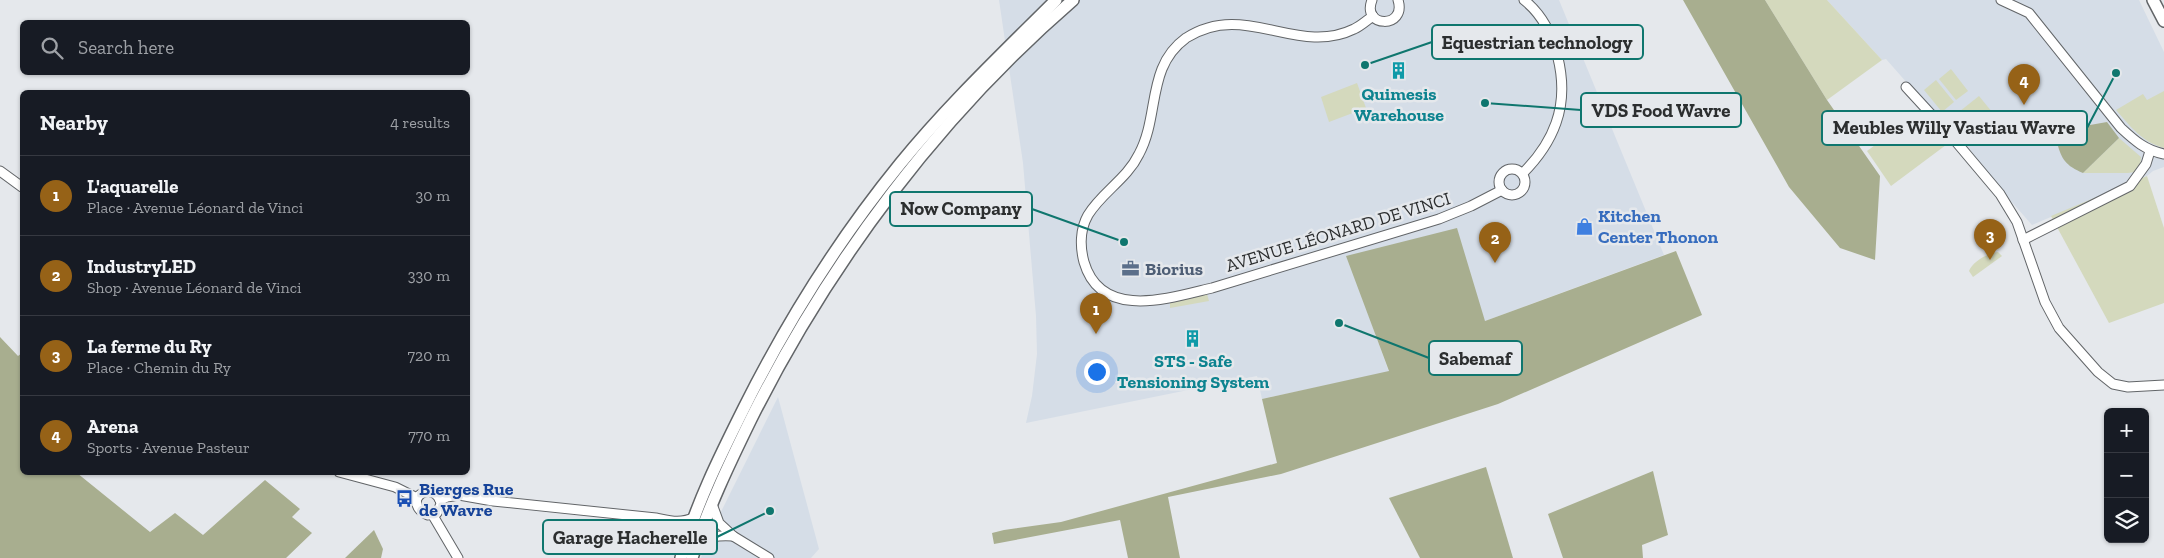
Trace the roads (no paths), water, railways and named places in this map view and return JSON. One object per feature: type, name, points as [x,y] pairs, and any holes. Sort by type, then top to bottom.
[{"type":"main road","points":[[687,554],[695,516],[729,438],[755,386],[816,279],[900,164],[988,66],[1056,0]]},
{"type":"main road","points":[[687,554],[704,524],[773,375],[825,287],[861,234],[908,173],[988,81],[1073,0]]},
{"type":"main road","points":[[2153,0],[2164,21]]},
{"type":"street","points":[[1372,0],[1370,6],[1373,16],[1382,22],[1393,19],[1399,10],[1398,0]]},
{"type":"street","name":"AVENUE LÉONARD DE VINCI","points":[[1373,16],[1354,29],[1332,36],[1286,33],[1242,22],[1220,22],[1203,28],[1179,44],[1161,68],[1152,117],[1140,154],[1128,173],[1088,215],[1082,234],[1082,253],[1086,269],[1093,282],[1116,298],[1136,302],[1163,299],[1204,290],[1440,219],[1472,206],[1502,190],[1510,195],[1522,191],[1526,180],[1522,173],[1536,160],[1549,141],[1557,121],[1561,81],[1560,63],[1555,45],[1543,22],[1524,0]]},
{"type":"street","points":[[2001,0],[2029,14],[2121,128],[2138,144],[2150,151],[2164,154]]},
{"type":"street","points":[[1906,87],[1996,189],[2017,222],[2039,287],[2052,317],[2098,372],[2106,379],[2121,386],[2164,385]]},
{"type":"street","points":[[2024,240],[2130,186],[2146,164],[2150,151]]},
{"type":"street","points":[[1502,190],[1499,182],[1503,172],[1515,169],[1522,173]]},
{"type":"street","points":[[0,170],[20,185]]},
{"type":"street","points":[[350,475],[395,487],[417,498]]},
{"type":"street","points":[[429,491],[437,494],[440,500],[439,509],[428,515],[420,510],[416,501],[422,492],[429,491]]},
{"type":"street","points":[[440,500],[459,495],[493,501],[656,518],[671,522],[680,522],[695,516]]},
{"type":"street","points":[[712,504],[719,523],[733,536],[769,558]]},
{"type":"street","points":[[432,514],[458,558]]},
{"type":"street","points":[[671,522],[687,554],[708,538],[733,536]]},
{"type":"place","name":"Equestrian technology","points":[[1365,65]]},
{"type":"place","name":"Quimesis Warehouse","points":[[1399,71]]},
{"type":"place","name":"Meubles Willy Vastiau Wavre","points":[[2116,73]]},
{"type":"place","name":"VDS Food Wavre","points":[[1485,103]]},
{"type":"place","name":"Arena","points":[[2024,105]]},
{"type":"place","name":"Kitchen Center Thonon","points":[[1584,226]]},
{"type":"place","name":"Now Company","points":[[1124,242]]},
{"type":"place","name":"La ferme du Ry","points":[[1990,260]]},
{"type":"place","name":"IndustryLED","points":[[1495,263]]},
{"type":"place","name":"Biorius","points":[[1131,269]]},
{"type":"place","name":"Sabemaf","points":[[1339,323]]},
{"type":"place","name":"L'aquarelle","points":[[1096,334]]},
{"type":"place","name":"STS - Safe Tensioning System","points":[[1193,338]]},
{"type":"place","name":"Bierges Rue de Wavre","points":[[405,499]]},
{"type":"place","name":"Garage Hacherelle","points":[[770,511]]}]
